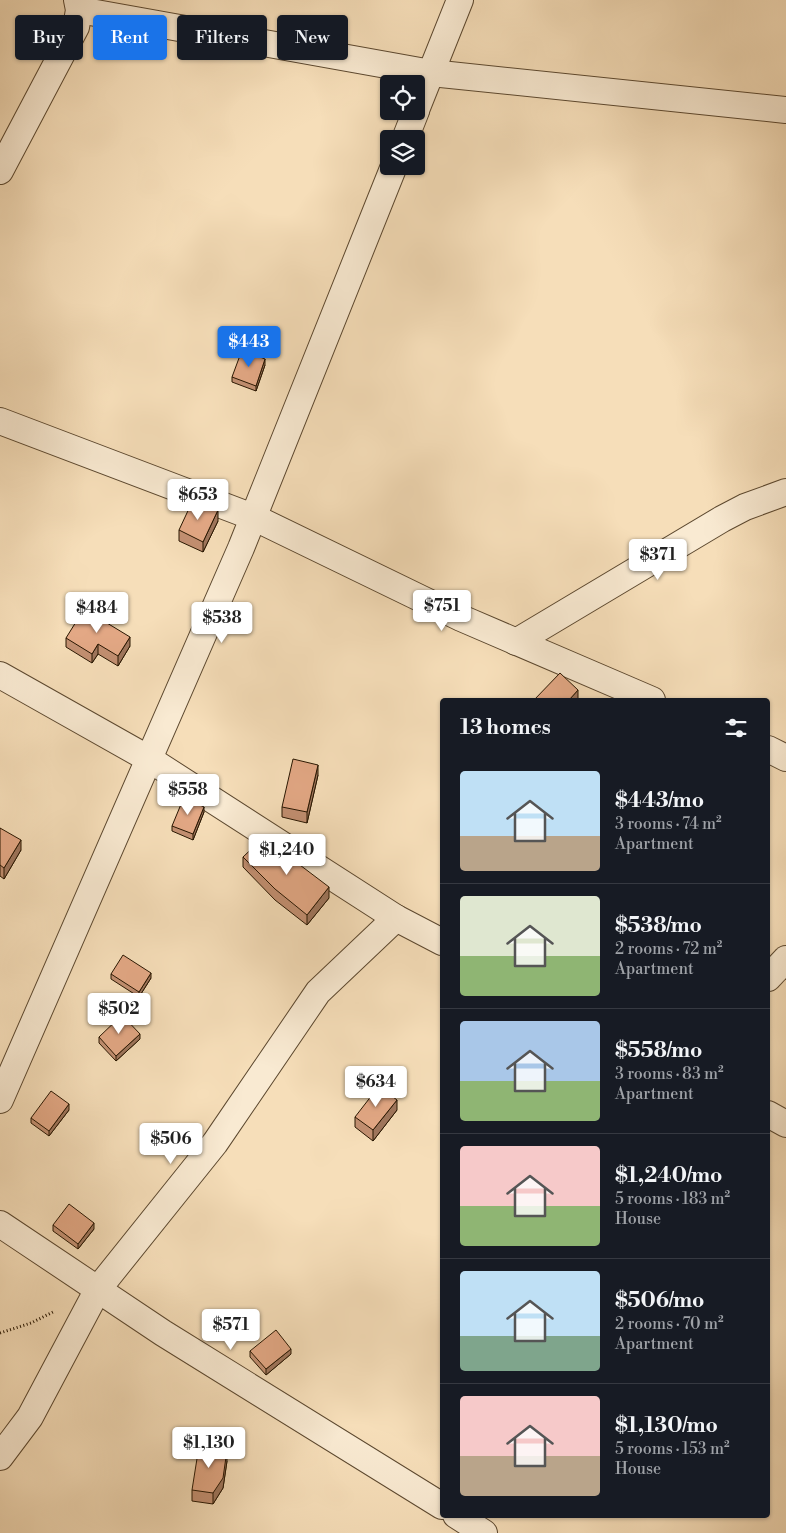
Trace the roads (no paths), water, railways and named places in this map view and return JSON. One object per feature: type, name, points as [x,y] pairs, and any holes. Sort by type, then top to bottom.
[{"type":"street","points":[[425,88],[460,0]]},
{"type":"street","points":[[0,171],[76,27],[78,5],[431,74],[786,110]]},
{"type":"street","points":[[0,1100],[253,517],[390,175]]},
{"type":"street","points":[[0,421],[253,517],[461,618],[647,698]]},
{"type":"street","points":[[516,642],[722,519],[745,507],[786,492]]},
{"type":"street","points":[[0,675],[149,759],[396,918],[440,941]]},
{"type":"street","points":[[770,750],[786,758]]},
{"type":"street","points":[[0,1457],[30,1416],[98,1289],[216,1143],[318,992],[396,918]]},
{"type":"street","points":[[770,976],[786,959]]},
{"type":"street","points":[[770,1115],[786,1124]]},
{"type":"street","points":[[0,1224],[163,1333],[440,1505]]},
{"type":"street","points":[[461,1518],[484,1533]]}]
